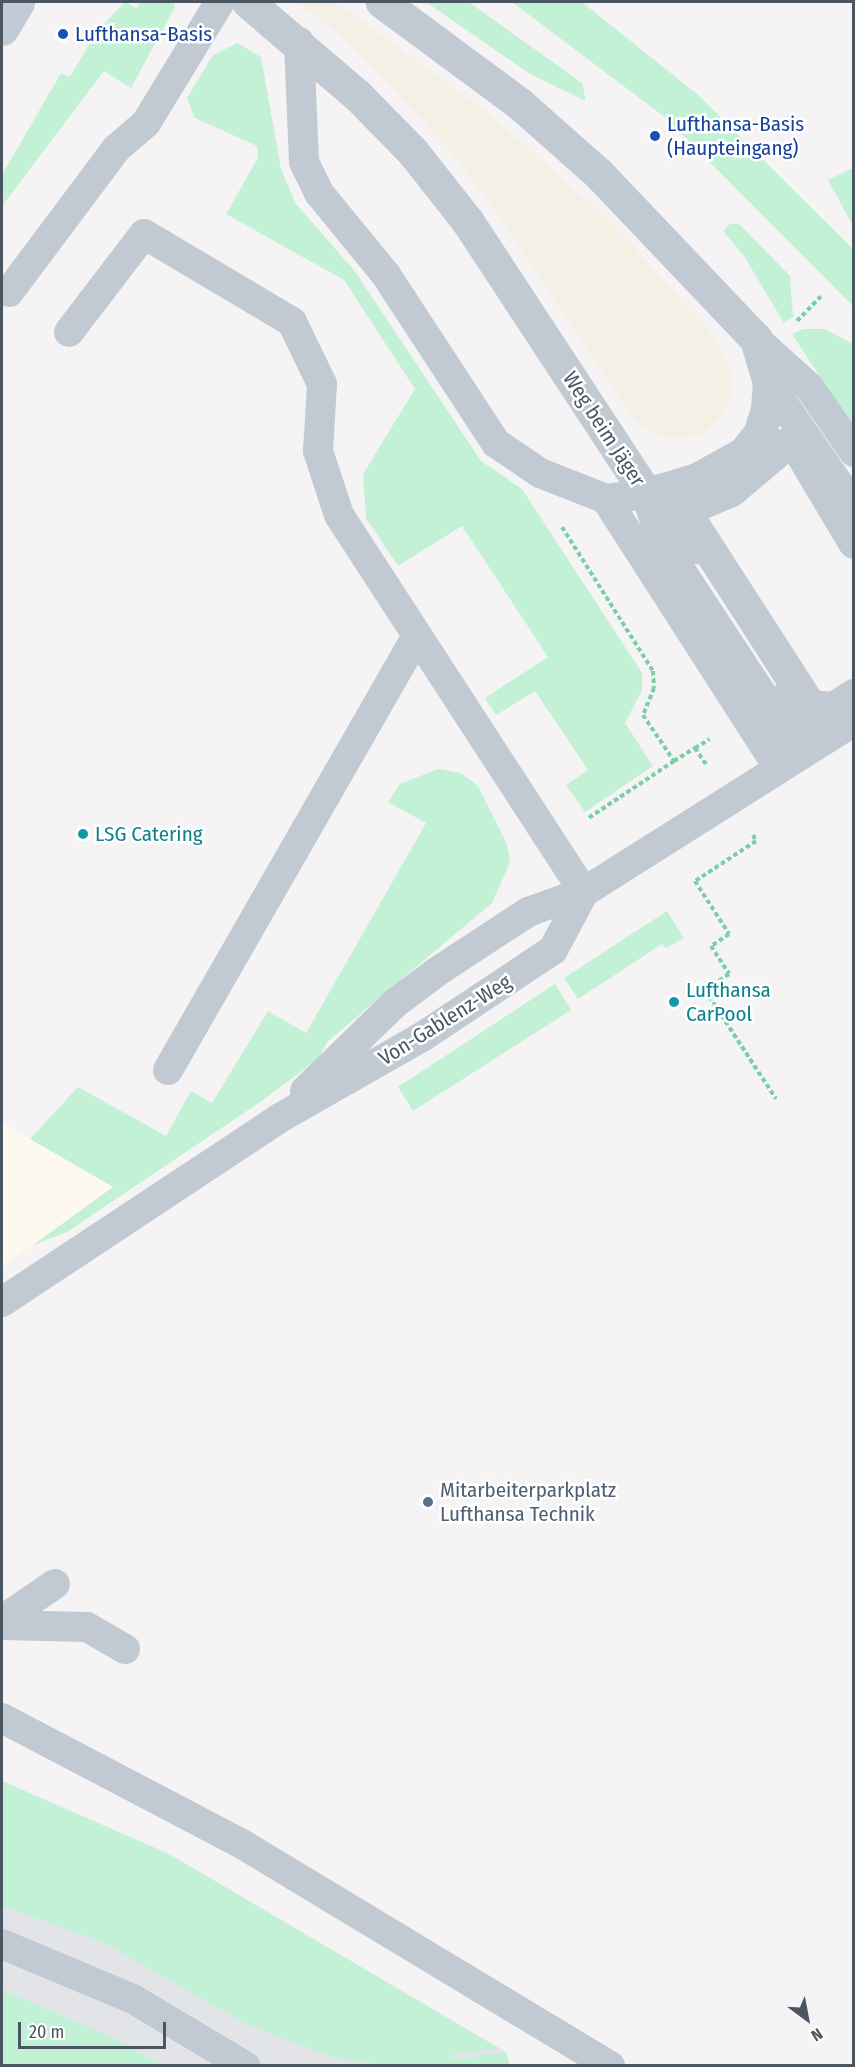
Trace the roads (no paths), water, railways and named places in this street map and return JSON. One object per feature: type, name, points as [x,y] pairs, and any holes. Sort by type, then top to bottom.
[{"type":"street","points":[[2,29],[18,2]]},
{"type":"street","name":"Weg beim Jäger","points":[[248,2],[299,42],[413,152],[468,222],[646,494],[698,479],[744,453],[759,434],[768,383],[756,339],[599,174],[520,104],[382,2]]},
{"type":"street","points":[[854,542],[798,448],[784,445],[738,485],[691,507],[688,517],[810,706],[833,708],[854,695]]},
{"type":"lane","points":[[9,292],[116,149],[146,123],[220,2]]},
{"type":"lane","points":[[299,42],[297,88],[304,162],[319,193],[386,275],[496,443],[560,481],[606,499],[646,494]]},
{"type":"lane","points":[[69,332],[144,234],[292,322],[322,384],[318,451],[339,514],[584,892]]},
{"type":"lane","points":[[756,339],[808,387],[854,452]]},
{"type":"lane","points":[[768,383],[854,506]]},
{"type":"lane","points":[[641,557],[646,494]]},
{"type":"lane","points":[[646,494],[662,542],[801,754]]},
{"type":"lane","points":[[606,499],[641,557],[801,754]]},
{"type":"lane","points":[[168,1070],[417,636]]},
{"type":"lane","name":"Von-Gablenz-Weg","points":[[278,1119],[394,1004],[438,971],[528,912],[584,892],[854,721]]},
{"type":"lane","name":"Von-Gablenz-Weg","points":[[2,1302],[278,1119],[422,1037],[553,950],[584,892]]},
{"type":"lane","points":[[2,1620],[55,1584]]},
{"type":"lane","points":[[2,1625],[87,1627],[125,1648]]},
{"type":"lane","points":[[2,1718],[242,1844],[610,2066]]},
{"type":"lane","points":[[2,1944],[133,1999],[245,2066]]},
{"type":"place","name":"Lufthansa-Basis","points":[[63,34]]},
{"type":"place","name":"Lufthansa-Basis (Haupteingang)","points":[[655,136]]},
{"type":"place","name":"LSG Catering","points":[[83,834]]},
{"type":"place","name":"Lufthansa CarPool","points":[[674,1002]]},
{"type":"place","name":"Mitarbeiterparkplatz Lufthansa Technik","points":[[428,1502]]}]
